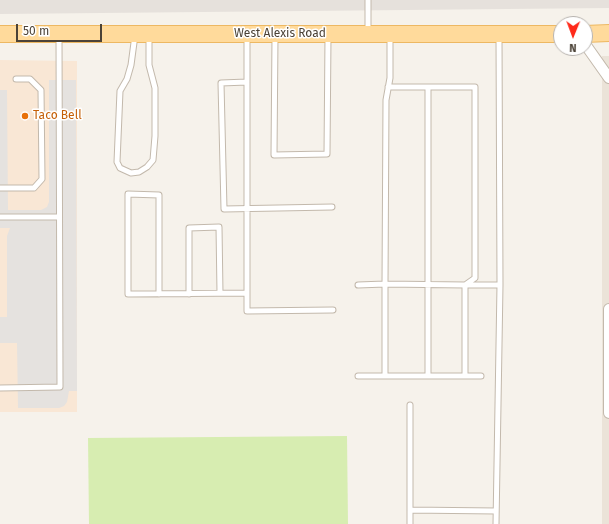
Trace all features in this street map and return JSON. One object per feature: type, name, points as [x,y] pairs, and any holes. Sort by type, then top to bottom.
[{"type":"main road","points":[[593,34],[609,33]]},
{"type":"main road","name":"West Alexis Road","points":[[0,34],[553,34]]},
{"type":"street","points":[[593,55],[609,78]]},
{"type":"street","points":[[609,309],[609,411]]},
{"type":"lane","points":[[368,0],[368,34]]},
{"type":"lane","points":[[0,388],[60,387],[59,34]]},
{"type":"lane","points":[[142,34],[155,88],[155,136],[153,160],[147,167],[139,172],[131,173],[120,168],[117,162],[120,91],[127,79],[142,34]]},
{"type":"lane","points":[[247,34],[247,311],[333,310]]},
{"type":"lane","points":[[276,34],[274,155],[327,154],[328,34]]},
{"type":"lane","points":[[385,376],[386,100],[390,78],[390,34]]},
{"type":"lane","points":[[496,524],[500,284],[499,34]]},
{"type":"lane","points":[[0,188],[34,188],[42,179],[41,90],[30,79],[16,78]]},
{"type":"lane","points":[[247,82],[221,83],[224,208],[332,207]]},
{"type":"lane","points":[[388,87],[475,87],[475,278],[465,284]]},
{"type":"lane","points":[[428,87],[428,376]]},
{"type":"lane","points":[[159,294],[159,195],[128,194],[128,294],[159,294],[190,294],[247,293]]},
{"type":"lane","points":[[0,217],[59,217]]},
{"type":"lane","points":[[190,294],[189,228],[219,227],[220,293]]},
{"type":"lane","points":[[358,284],[500,284]]},
{"type":"lane","points":[[465,284],[465,376]]},
{"type":"lane","points":[[358,376],[481,376]]},
{"type":"lane","points":[[410,405],[410,524]]},
{"type":"lane","points":[[410,510],[496,511]]},
{"type":"shaded area","points":[[0,0],[609,0],[609,8],[0,14]]},
{"type":"shaded area","points":[[602,56],[609,56],[609,524],[602,524]]},
{"type":"shaded area","points":[[0,60],[77,61],[77,412],[0,412]]},
{"type":"shaded area","points":[[49,80],[76,80],[77,391],[69,391],[67,402],[64,406],[59,408],[18,408],[17,343],[0,343],[0,317],[7,317],[7,236],[10,228],[0,228],[0,90],[7,90],[8,210],[41,210],[47,207],[49,202]]},
{"type":"green space","points":[[347,436],[348,524],[89,524],[88,438]]},
{"type":"place","name":"Taco Bell","points":[[25,116]]}]
